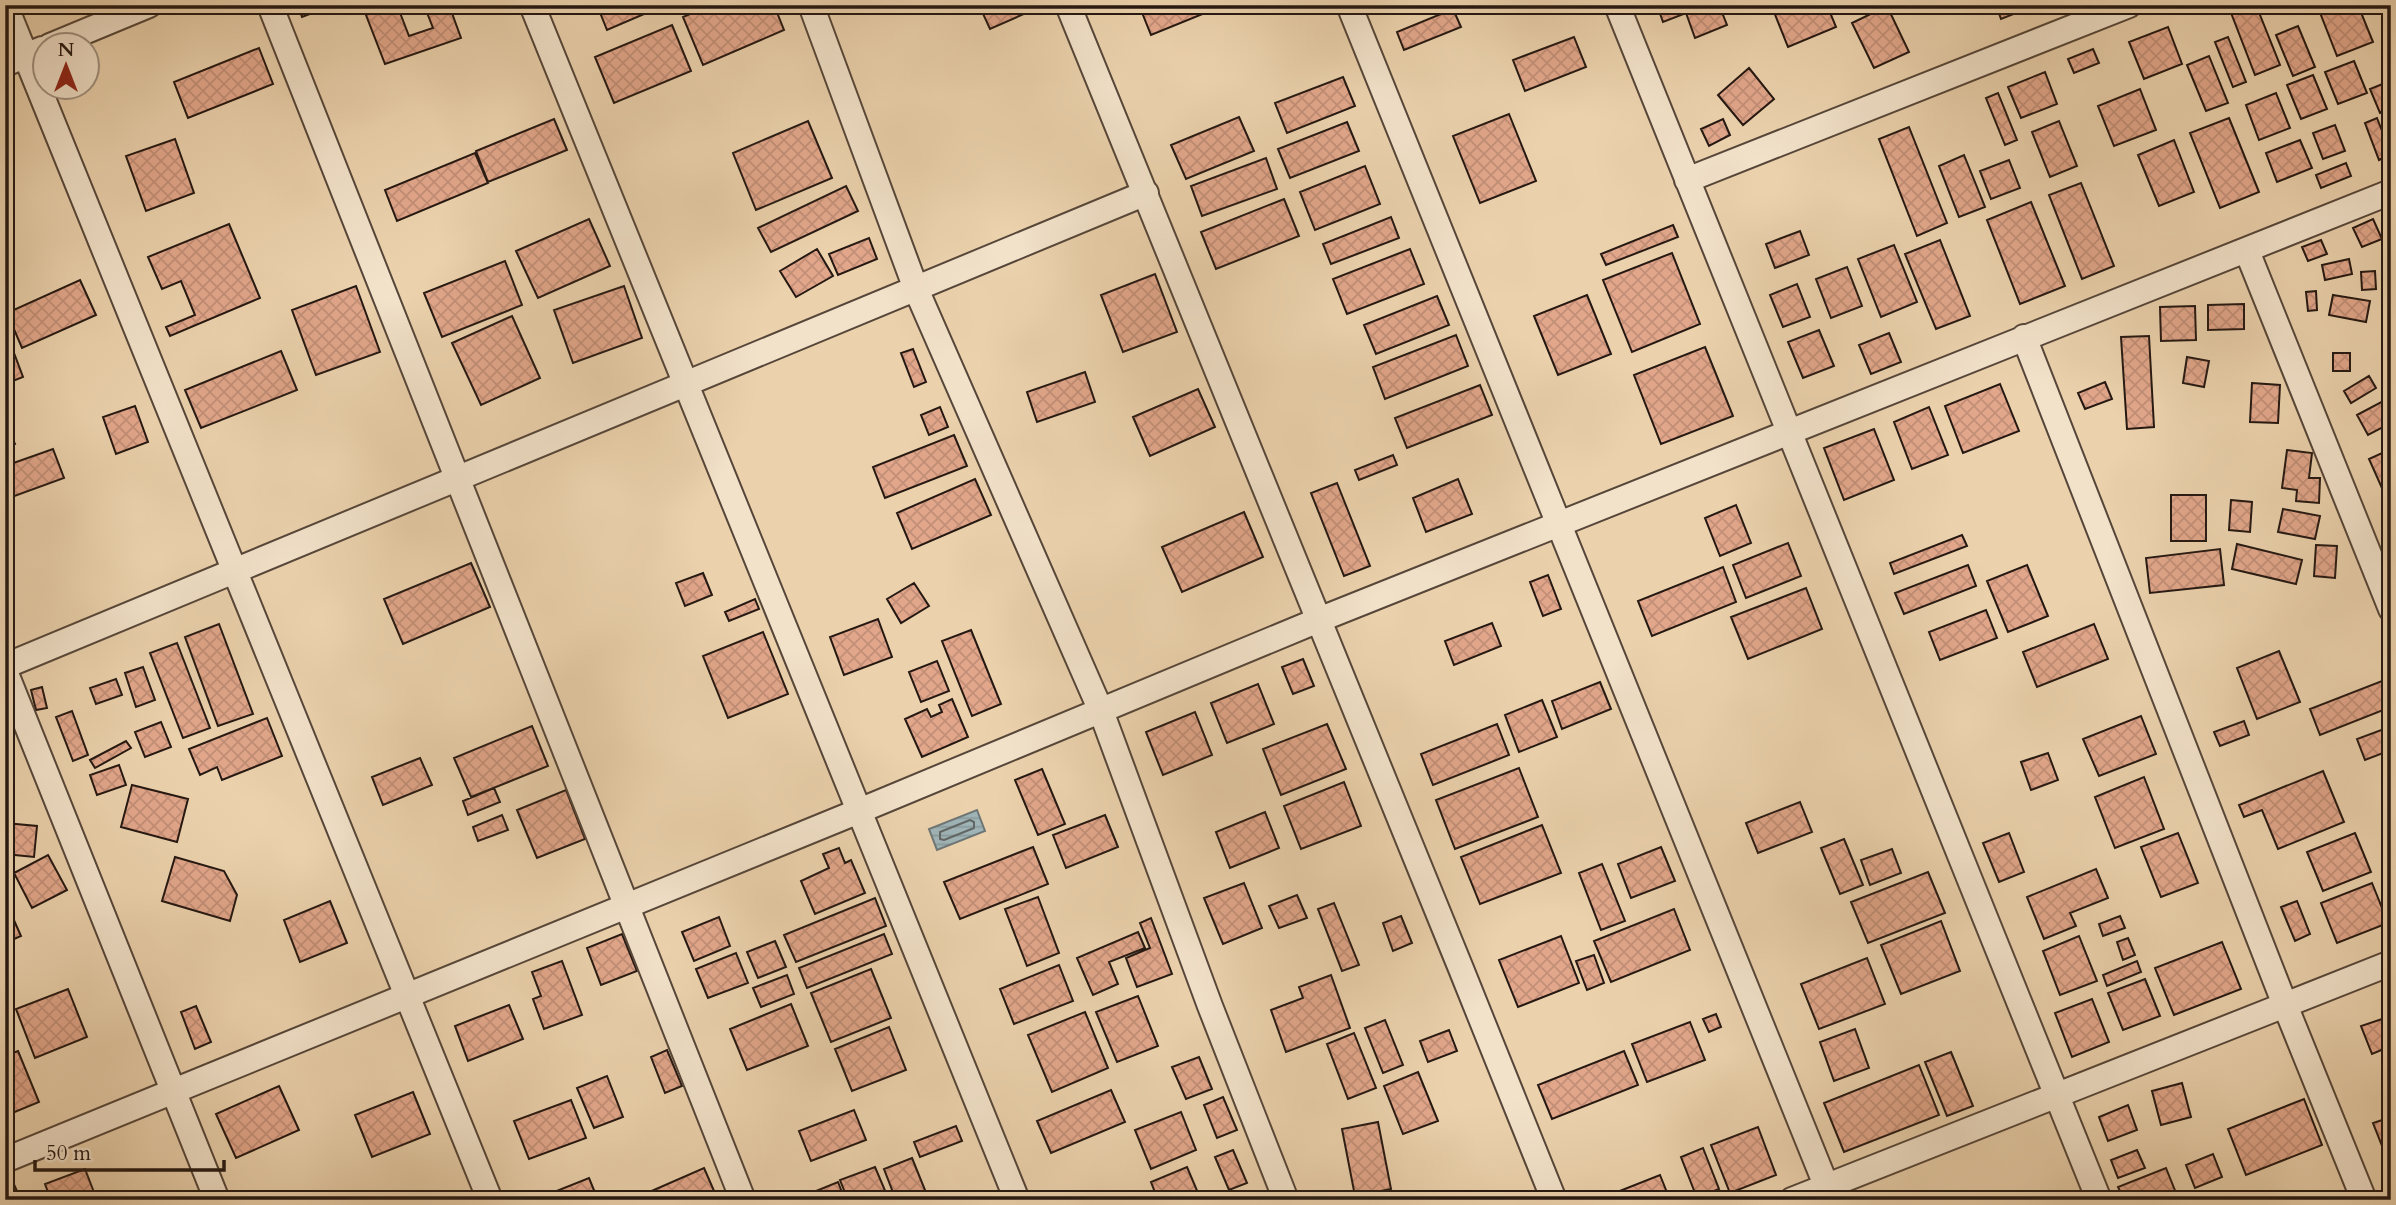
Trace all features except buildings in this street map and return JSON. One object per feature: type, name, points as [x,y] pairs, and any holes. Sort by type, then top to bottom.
[{"type":"street","points":[[5,5],[32,53]]},
{"type":"street","points":[[83,32],[149,5]]},
{"type":"street","points":[[270,5],[743,1200]]},
{"type":"street","points":[[532,5],[1017,1200]]},
{"type":"street","points":[[811,5],[916,289],[1101,711],[1210,1006],[1286,1200]]},
{"type":"street","points":[[1068,5],[1321,619],[1554,1200]]},
{"type":"street","points":[[1349,5],[1830,1193]]},
{"type":"street","points":[[1617,5],[2099,1200]]},
{"type":"street","points":[[1687,180],[2129,5]]},
{"type":"street","points":[[51,102],[235,570],[490,1200]]},
{"type":"street","points":[[5,1160],[1321,619],[2391,192]]},
{"type":"street","points":[[5,666],[1146,193]]},
{"type":"street","points":[[2247,251],[2391,609]]},
{"type":"street","points":[[2024,337],[2364,1200]]},
{"type":"street","points":[[5,671],[218,1200]]},
{"type":"street","points":[[1792,1200],[1830,1193],[2058,1096],[2391,963]]},
{"type":"water","points":[[977,810],[985,831],[937,850],[929,829]]}]
